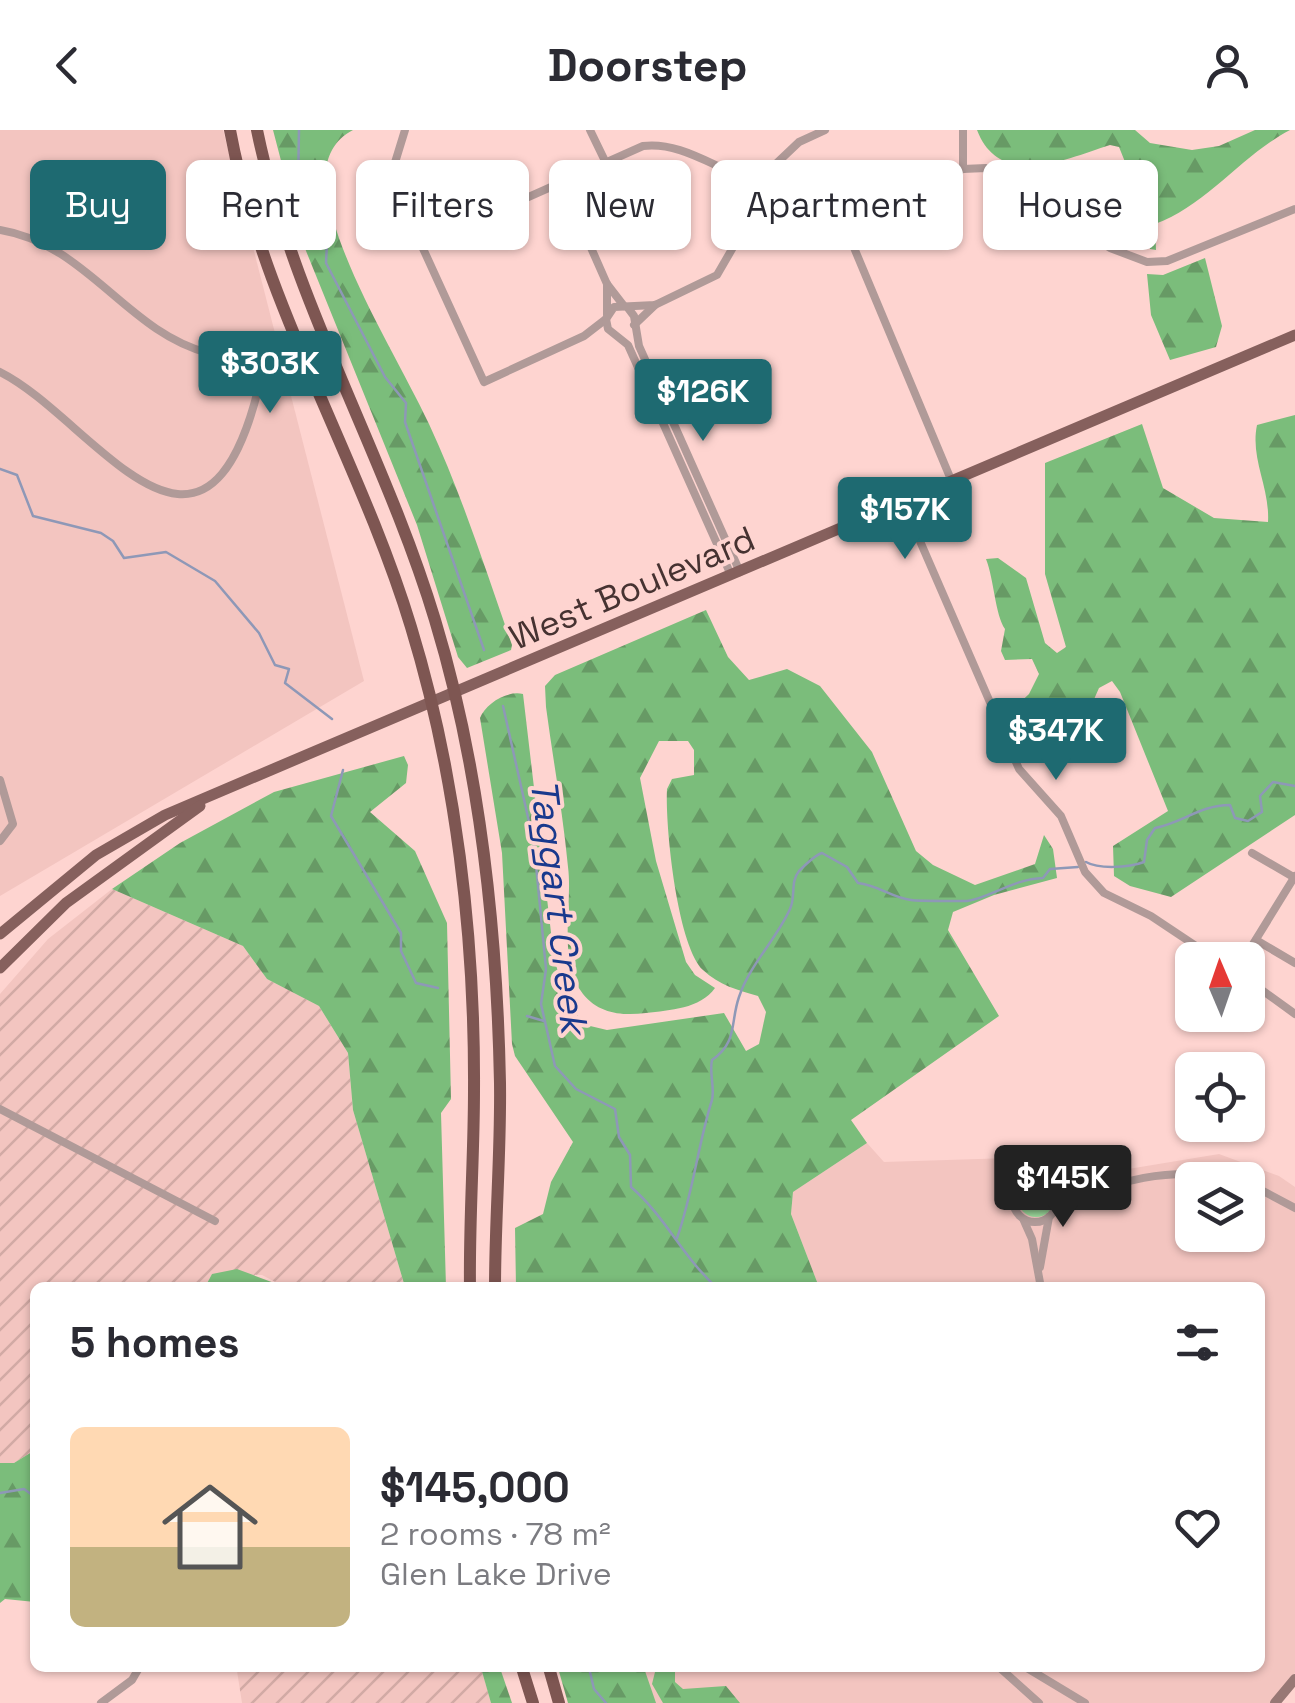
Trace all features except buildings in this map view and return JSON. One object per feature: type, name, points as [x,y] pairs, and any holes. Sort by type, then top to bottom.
[{"type":"highway","points":[[230,130],[263,248],[397,585],[431,705],[456,849],[470,968],[474,1088],[470,1282]]},
{"type":"highway","points":[[256,130],[286,240],[421,577],[454,694],[479,830],[495,966],[500,1088],[495,1282]]},
{"type":"highway","points":[[523,1672],[533,1703]]},
{"type":"highway","points":[[550,1672],[559,1703]]},
{"type":"main road","name":"West Boulevard","points":[[0,934],[96,855],[143,826],[1295,335]]},
{"type":"main road","name":"West Boulevard","points":[[0,968],[66,903],[211,798]]},
{"type":"main road","points":[[1275,1703],[1295,1679]]},
{"type":"street","points":[[397,160],[405,130]]},
{"type":"street","points":[[590,130],[605,160]]},
{"type":"street","points":[[782,160],[810,135],[826,130]]},
{"type":"street","points":[[963,130],[964,169],[994,171],[1110,248],[1147,262],[1167,261],[1295,209]]},
{"type":"street","points":[[608,160],[642,146],[664,145],[711,166]]},
{"type":"street","points":[[0,230],[50,244],[170,338],[246,364],[258,380],[258,390],[226,465],[204,485],[171,493],[139,482],[33,393],[0,372]]},
{"type":"street","points":[[423,250],[484,382],[584,336],[606,317],[626,307],[655,306]]},
{"type":"street","points":[[592,250],[607,284],[626,307],[736,574]]},
{"type":"street","points":[[584,336],[616,334],[634,326],[655,306],[717,274],[731,250]]},
{"type":"street","points":[[855,250],[952,482]]},
{"type":"street","points":[[607,284],[606,317],[736,574]]},
{"type":"street","points":[[903,502],[1018,769],[1061,816],[1085,872],[1104,893],[1151,916],[1189,942]]},
{"type":"street","points":[[0,780],[12,815],[10,831],[0,840]]},
{"type":"street","points":[[1252,853],[1295,877],[1256,940],[1295,963]]},
{"type":"street","points":[[1265,992],[1295,1014]]},
{"type":"street","points":[[0,1110],[215,1221]]},
{"type":"street","points":[[1040,1271],[1012,1197],[1019,1183],[1034,1177],[1052,1186],[1108,1186],[1175,1176]]},
{"type":"street","points":[[1052,1186],[1056,1208]]},
{"type":"street","points":[[1041,1282],[1049,1217],[1056,1208],[1108,1186]]},
{"type":"street","points":[[1265,1192],[1295,1208]]},
{"type":"street","points":[[1021,1218],[1036,1222],[1049,1217]]},
{"type":"street","points":[[101,1703],[137,1672]]},
{"type":"street","points":[[1004,1672],[1039,1703]]},
{"type":"street","points":[[1034,1672],[1085,1703]]},
{"type":"shaded area","points":[[0,130],[223,130],[231,160],[186,160],[186,250],[254,250],[364,681],[0,896]]},
{"type":"shaded area","points":[[112,889],[243,946],[267,979],[319,1006],[348,1053],[353,1110],[404,1282],[275,1282],[262,1275],[212,1274],[208,1282],[30,1282],[30,1453],[14,1463],[0,1463],[0,994],[48,939]]},
{"type":"shaded area","points":[[867,1143],[884,1162],[1010,1158],[1092,1175],[1219,1154],[1241,1162],[1175,1162],[1175,1252],[1265,1252],[1265,1171],[1295,1187],[1295,1673],[1271,1703],[606,1703],[591,1672],[1265,1672],[1265,1282],[817,1282],[791,1214],[793,1192]]},
{"type":"shaded area","points":[[237,1672],[482,1672],[491,1703],[242,1703]]},
{"type":"green space","points":[[273,130],[353,130],[339,140],[328,160],[281,160]]},
{"type":"green space","points":[[977,130],[1135,130],[1150,143],[1192,150],[1219,146],[1255,130],[1290,130],[1191,205],[1158,223],[1158,160],[1124,160],[1119,147],[1110,145],[1061,160],[1001,160]]},
{"type":"green space","points":[[336,228],[369,308],[441,451],[511,650],[467,668],[458,657],[417,525],[306,250],[336,250]]},
{"type":"green space","points":[[1205,258],[1222,326],[1216,347],[1170,360],[1151,315],[1147,274],[1163,275]]},
{"type":"green space","points":[[1295,415],[1295,815],[1171,897],[1130,886],[1114,876],[1113,846],[1168,811],[1120,692],[1112,681],[1099,688],[1072,749],[1054,749],[1038,739],[1014,708],[1029,694],[1039,674],[1032,659],[1005,660],[1001,651],[1005,629],[986,559],[998,558],[1026,578],[1045,643],[1057,653],[1066,647],[1045,574],[1045,463],[1142,424],[1163,488],[1214,518],[1268,522],[1256,450],[1257,425]]},
{"type":"green space","points":[[706,610],[728,657],[749,680],[787,669],[820,686],[872,752],[916,851],[933,865],[975,885],[1035,864],[1044,835],[1053,849],[1057,878],[994,895],[953,912],[948,930],[999,1016],[851,1120],[867,1143],[793,1192],[791,1214],[817,1282],[516,1282],[515,1228],[543,1214],[551,1182],[573,1142],[515,1056],[512,1044],[502,853],[480,718],[497,699],[523,694],[554,958],[567,1003],[586,1025],[607,1030],[724,1013],[746,1051],[759,1044],[766,1012],[758,996],[722,983],[703,970],[686,936],[671,855],[667,789],[672,779],[694,775],[694,750],[688,741],[659,741],[640,778],[656,861],[686,962],[695,975],[715,988],[684,1007],[629,1014],[596,1006],[583,994],[570,966],[566,847],[546,707],[545,686],[555,675]]},
{"type":"green space","points":[[404,756],[408,765],[406,783],[370,812],[415,851],[447,923],[451,1099],[441,1113],[446,1282],[404,1282],[353,1110],[348,1053],[319,1006],[267,979],[243,946],[112,889],[180,843],[274,792]]},
{"type":"green space","points":[[1036,1181],[1049,1186],[1054,1199],[1049,1212],[1036,1217],[1023,1212],[1018,1199],[1023,1186]]},
{"type":"green space","points":[[237,1269],[272,1282],[208,1282],[212,1274]]},
{"type":"green space","points":[[30,1453],[30,1602],[5,1599],[0,1603],[0,1463],[14,1463]]},
{"type":"green space","points":[[482,1672],[501,1672],[512,1703],[491,1703]]},
{"type":"green space","points":[[559,1672],[645,1672],[656,1703],[568,1703]]},
{"type":"green space","points":[[655,1672],[675,1672],[675,1682],[683,1689],[726,1686],[740,1703],[663,1703],[652,1684]]},
{"type":"waterway","name":"Taggart Creek","points":[[299,130],[298,184],[327,243],[326,263],[385,377],[406,403],[405,422],[484,650]]},
{"type":"waterway","points":[[0,469],[17,475],[33,516],[101,533],[113,541],[124,558],[166,552],[215,581],[259,633],[275,665],[289,669],[285,683],[332,719]]},
{"type":"waterway","name":"Taggart Creek","points":[[503,706],[534,844],[546,969],[541,1004],[555,1066],[576,1089],[615,1109],[619,1137],[630,1155],[631,1187],[711,1282]]},
{"type":"waterway","points":[[343,770],[331,816],[401,933],[401,951],[416,983],[438,988]]},
{"type":"waterway","points":[[1086,862],[1114,867],[1144,862],[1147,840],[1155,828],[1200,811],[1230,805],[1235,818],[1248,821],[1262,812],[1260,796],[1273,782],[1295,786]]},
{"type":"waterway","points":[[677,1238],[712,1100],[712,1060],[730,1039],[744,985],[790,909],[795,880],[804,866],[822,853],[847,867],[858,883],[904,899],[957,901],[1043,878],[1050,869],[1078,867]]},
{"type":"waterway","points":[[527,1016],[544,1021]]},
{"type":"waterway","points":[[0,1493],[24,1489],[30,1493]]},
{"type":"waterway","name":"Taggart Creek","points":[[590,1672],[594,1689],[606,1703]]}]
